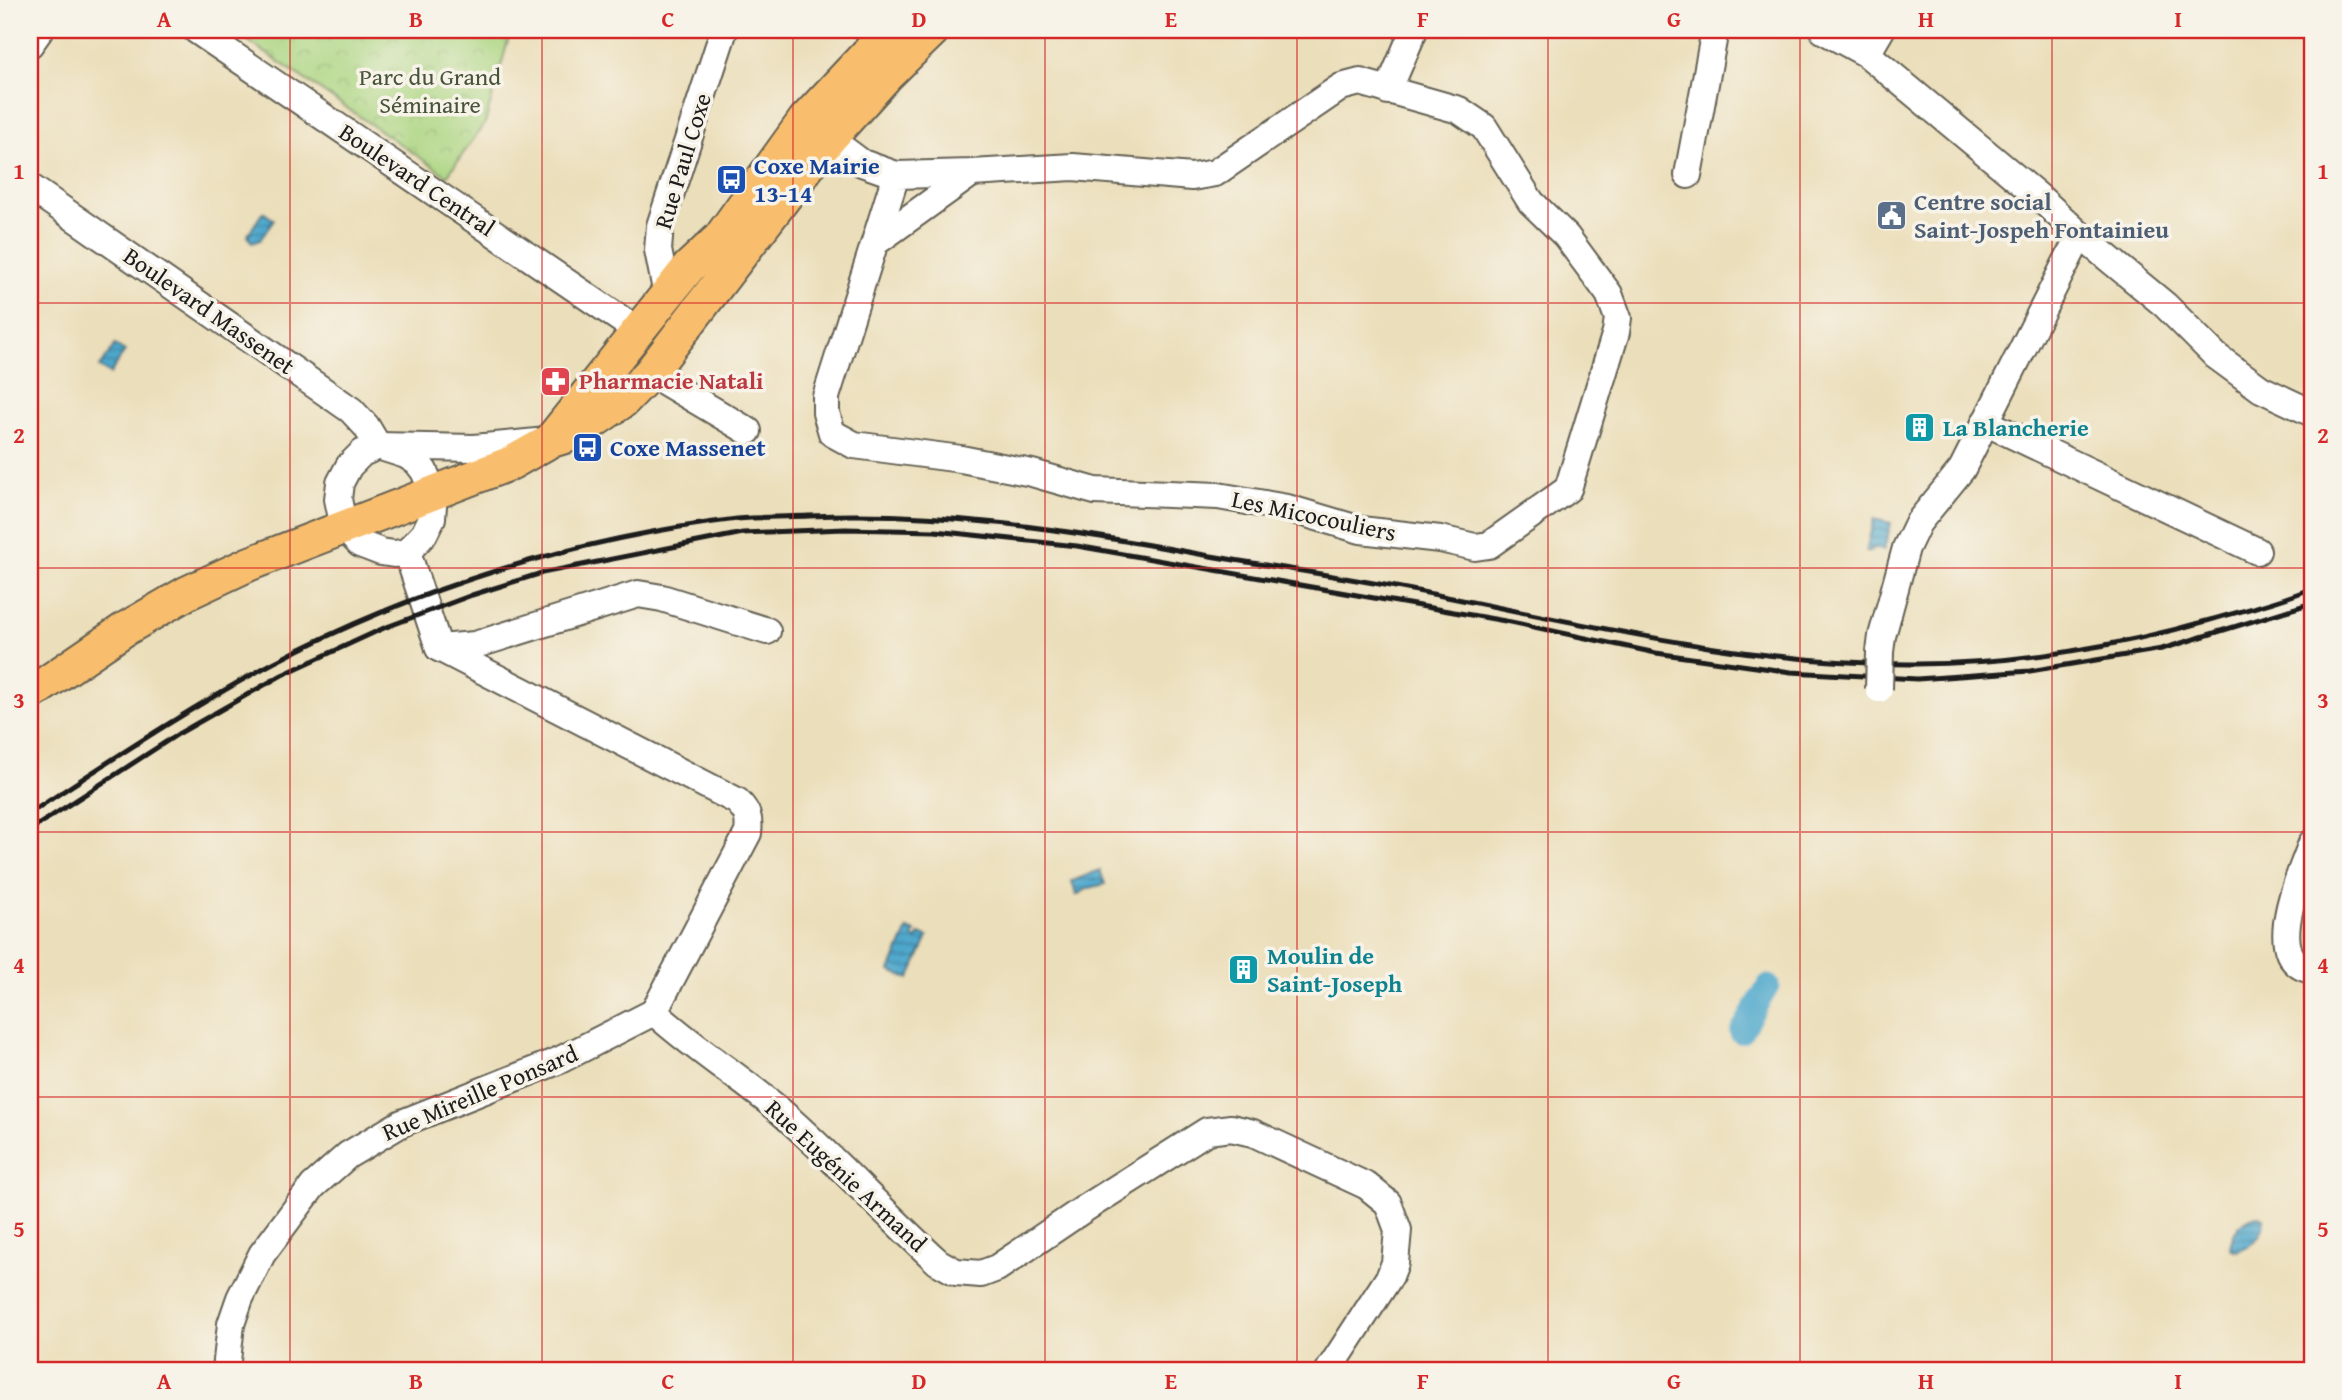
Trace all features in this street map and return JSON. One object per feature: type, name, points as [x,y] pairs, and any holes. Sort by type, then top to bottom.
[{"type":"main road","points":[[34,693],[125,629],[187,593],[249,564],[511,463],[550,441],[576,433],[623,401],[650,373],[886,30]]},
{"type":"main road","points":[[550,441],[689,267],[720,239],[818,130],[887,75],[933,30]]},
{"type":"street","points":[[30,44],[40,30]]},
{"type":"street","name":"Boulevard Central","points":[[196,30],[638,331]]},
{"type":"street","name":"Rue Paul Coxe","points":[[667,295],[658,250],[660,226],[724,30]]},
{"type":"street","points":[[1388,91],[1414,30]]},
{"type":"street","points":[[1688,175],[1715,30]]},
{"type":"street","points":[[1823,30],[1867,54],[2165,305],[2216,356],[2261,389],[2312,413]]},
{"type":"street","points":[[1867,54],[1881,30]]},
{"type":"street","name":"Les Micocouliers","points":[[818,130],[862,163],[896,174],[1073,167],[1192,177],[1215,173],[1341,87],[1360,82],[1459,110],[1484,127],[1531,202],[1566,236],[1609,294],[1618,318],[1568,489],[1489,545],[1475,547],[1440,539],[1360,530],[1287,508],[1218,496],[1095,491],[1032,473],[973,461],[855,445],[832,433],[826,413],[826,397],[896,174]]},
{"type":"street","points":[[876,242],[972,173]]},
{"type":"street","name":"Boulevard Massenet","points":[[30,187],[351,410],[366,426],[377,446]]},
{"type":"street","points":[[1879,689],[1882,636],[1906,548],[1918,523],[1962,469],[2080,235]]},
{"type":"street","points":[[650,373],[748,431]]},
{"type":"street","points":[[1984,422],[2257,551]]},
{"type":"street","points":[[377,446],[406,455],[417,462],[434,494],[430,524],[407,552],[394,554],[360,544],[344,528],[338,499],[340,483],[349,466],[362,453],[377,446],[474,448],[550,441]]},
{"type":"street","points":[[407,552],[439,648],[737,801],[745,809],[750,820],[748,833],[654,1012]]},
{"type":"street","points":[[439,648],[475,645],[638,594],[662,598],[766,631]]},
{"type":"street","points":[[2312,843],[2289,914],[2286,941],[2288,955],[2294,963],[2312,970]]},
{"type":"street","name":"Rue Mireille Ponsard","points":[[226,1370],[230,1324],[262,1254],[313,1186],[348,1155],[402,1122],[560,1060],[654,1012]]},
{"type":"street","name":"Rue Eugénie Armand","points":[[654,1012],[676,1032],[727,1068],[780,1111],[938,1262],[956,1272],[981,1274],[997,1268],[1207,1131],[1231,1128],[1253,1133],[1367,1186],[1388,1203],[1398,1230],[1395,1263],[1390,1276],[1329,1370]]},
{"type":"green space","name":"Parc du Grand Séminaire","points":[[232,30],[511,30],[485,123],[447,176]]},
{"type":"water","points":[[263,212],[274,220],[260,240],[252,243],[249,233]]},
{"type":"water","points":[[115,345],[125,351],[110,374],[99,367]]},
{"type":"water","points":[[1874,519],[1891,523],[1884,550],[1872,548],[1870,552],[1866,551]]},
{"type":"water","points":[[1100,870],[1105,884],[1076,895],[1072,881]]},
{"type":"water","points":[[908,929],[915,932],[913,937],[917,939],[920,934],[928,937],[909,979],[890,971]]},
{"type":"water","points":[[2258,1216],[2263,1218],[2264,1224],[2260,1235],[2247,1247],[2236,1251],[2230,1248],[2239,1227]]},
{"type":"waterway","points":[[1741,1032],[1768,986]]},
{"type":"railway","points":[[30,813],[150,735],[242,680],[327,636],[383,612],[440,589],[558,553],[617,539],[737,519],[907,516],[1053,530],[1422,592],[1668,640],[1791,658],[1854,663],[1990,661],[2102,646],[2175,630],[2275,602],[2312,588]]},
{"type":"railway","points":[[30,830],[178,734],[282,675],[384,628],[472,595],[542,573],[743,533],[845,529],[935,531],[1077,546],[1511,622],[1656,653],[1791,672],[1917,679],[2030,671],[2162,649],[2312,603]]},
{"type":"place","name":"Coxe Mairie 13-14","points":[[731,180]]},
{"type":"place","name":"Centre social Saint-Jospeh Fontainieu","points":[[1891,216]]},
{"type":"place","name":"Pharmacie Natali","points":[[556,381]]},
{"type":"place","name":"La Blancherie","points":[[1920,428]]},
{"type":"place","name":"Coxe Massenet","points":[[587,448]]},
{"type":"place","name":"Moulin de Saint-Joseph","points":[[1244,970]]}]
